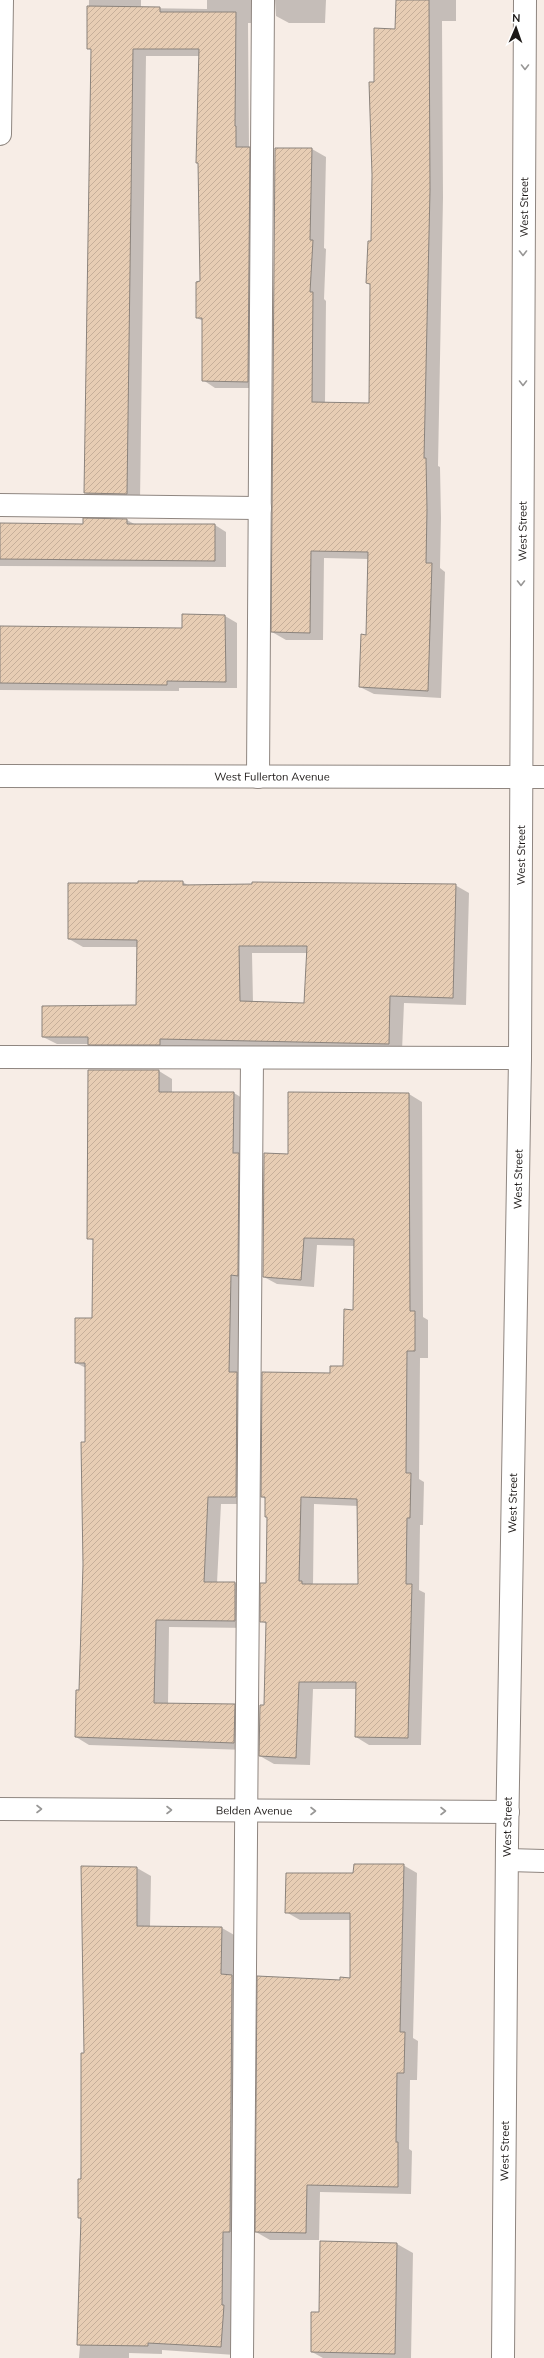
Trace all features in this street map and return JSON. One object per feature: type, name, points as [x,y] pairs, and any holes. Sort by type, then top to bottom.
[{"type":"street","points":[[0,134],[2,0]]},
{"type":"street","points":[[258,777],[263,0]]},
{"type":"street","name":"West Street","points":[[503,2358],[508,1812],[520,1058],[520,777],[525,0]]},
{"type":"street","points":[[0,505],[260,508]]},
{"type":"street","name":"West Fullerton Avenue","points":[[0,776],[544,777]]},
{"type":"street","points":[[0,1057],[520,1058]]},
{"type":"street","points":[[242,2358],[252,1058]]},
{"type":"street","name":"Belden Avenue","points":[[0,1809],[508,1812]]},
{"type":"street","points":[[508,1860],[544,1861]]},
{"type":"building","points":[[396,0],[429,0],[430,190],[424,458],[426,458],[427,510],[426,563],[432,563],[428,691],[359,687],[361,634],[366,635],[368,552],[311,551],[310,633],[271,632],[275,148],[312,148],[310,240],[313,240],[310,292],[313,292],[312,402],[369,403],[370,284],[366,283],[368,241],[371,241],[372,175],[369,82],[374,82],[374,28],[395,29]]},
{"type":"building","points":[[87,6],[160,7],[160,12],[236,12],[236,147],[250,147],[248,382],[202,381],[202,318],[196,318],[196,282],[200,281],[198,163],[196,163],[199,49],[133,49],[127,494],[84,493],[91,49],[87,49]]},
{"type":"building","points":[[83,518],[127,519],[127,524],[215,524],[215,561],[0,559],[0,523],[83,524]]},
{"type":"building","points":[[182,614],[225,615],[226,682],[167,681],[167,685],[0,683],[0,626],[182,628]]},
{"type":"building","points":[[138,881],[183,881],[183,885],[252,884],[252,882],[456,884],[453,998],[390,996],[389,1044],[160,1039],[160,1045],[88,1045],[88,1037],[42,1037],[42,1006],[136,1005],[137,940],[68,939],[68,883],[138,883]],"holes":[[[239,946],[307,946],[304,1003],[240,1001]]]},
{"type":"building","points":[[88,1070],[159,1070],[159,1092],[234,1092],[233,1153],[239,1153],[238,1276],[231,1275],[229,1372],[237,1372],[236,1497],[208,1497],[204,1582],[235,1582],[235,1621],[156,1620],[154,1703],[235,1704],[234,1743],[75,1737],[76,1690],[79,1690],[83,1565],[81,1442],[85,1442],[85,1363],[75,1363],[75,1318],[92,1318],[93,1239],[87,1239]]},
{"type":"building","points":[[288,1092],[409,1093],[410,1311],[415,1311],[415,1351],[407,1351],[406,1473],[411,1473],[410,1518],[407,1518],[406,1584],[412,1584],[408,1738],[355,1737],[356,1682],[299,1682],[296,1758],[259,1756],[260,1705],[264,1705],[266,1622],[260,1622],[260,1583],[266,1583],[267,1517],[265,1517],[265,1497],[261,1497],[262,1372],[330,1373],[330,1366],[343,1366],[344,1309],[353,1310],[354,1239],[304,1238],[301,1280],[263,1277],[264,1153],[288,1154]],"holes":[[[301,1497],[357,1499],[358,1584],[302,1584],[302,1581],[299,1581]]]},
{"type":"building","points":[[354,1864],[404,1864],[400,2032],[405,2032],[404,2073],[397,2073],[396,2142],[398,2142],[398,2187],[307,2185],[306,2233],[255,2232],[257,1976],[340,1980],[340,1977],[350,1978],[350,1913],[285,1913],[286,1873],[353,1873]]},
{"type":"building","points":[[81,1866],[137,1867],[137,1926],[222,1927],[221,1974],[232,1975],[230,2232],[223,2232],[222,2305],[224,2305],[221,2347],[148,2343],[148,2346],[77,2345],[81,2218],[78,2218],[78,2179],[81,2179],[81,2053],[84,2053]]},
{"type":"building","points":[[320,2241],[397,2243],[395,2354],[311,2352],[311,2312],[319,2312]]}]
